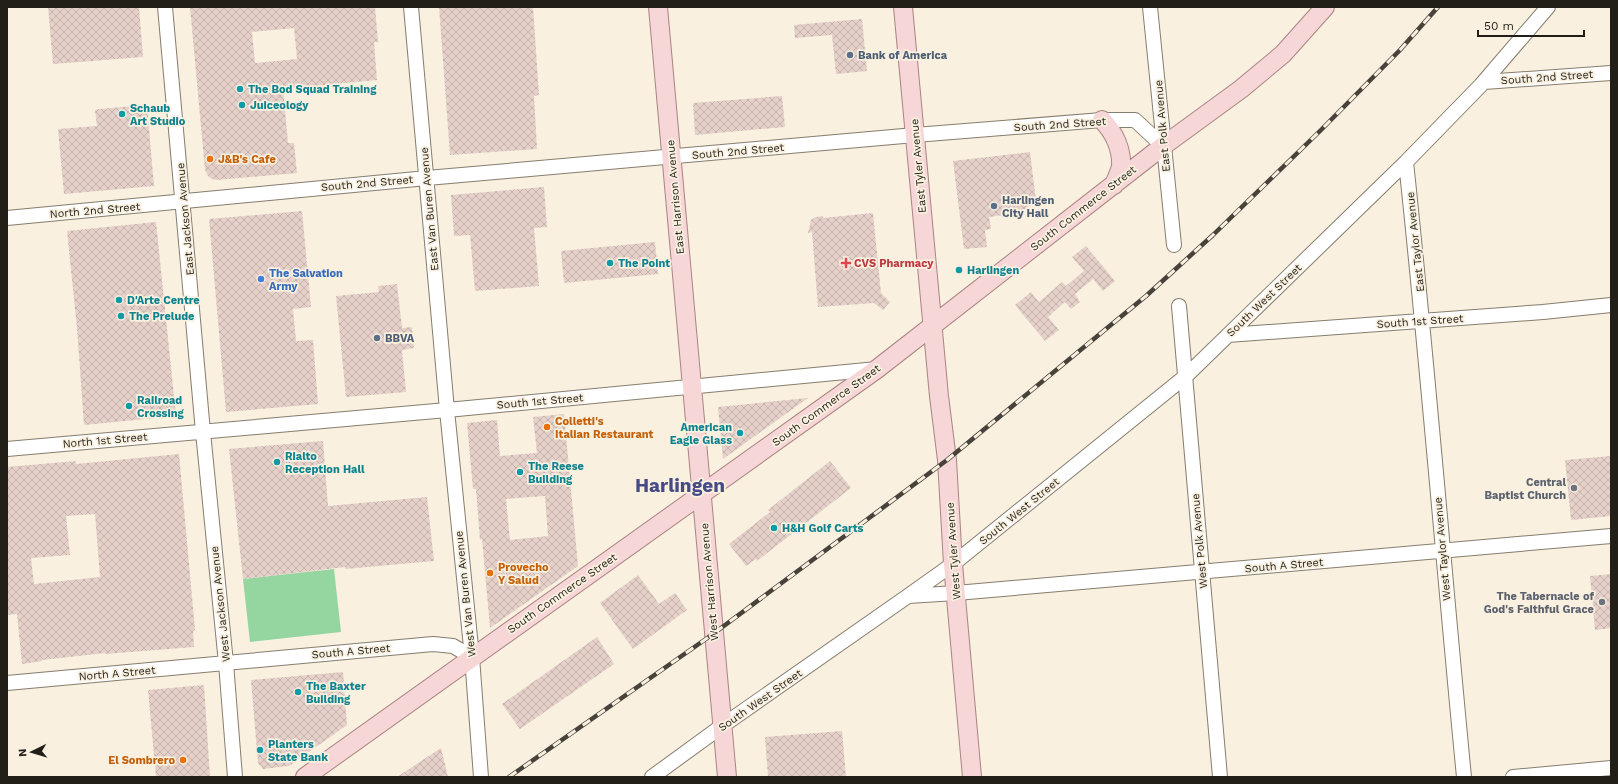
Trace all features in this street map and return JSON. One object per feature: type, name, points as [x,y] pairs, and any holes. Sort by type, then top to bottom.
[{"type":"main road","name":"East Harrison Avenue","points":[[658,7],[692,387]]},
{"type":"main road","name":"East Tyler Avenue","points":[[903,7],[932,325]]},
{"type":"main road","name":"South Commerce Street","points":[[305,777],[877,369],[1163,146],[1241,89],[1283,54],[1325,7]]},
{"type":"main road","points":[[1102,120],[1112,130],[1119,150],[1121,167],[1114,185]]},
{"type":"main road","name":"West Tyler Avenue","points":[[932,325],[946,460],[972,777]]},
{"type":"main road","name":"West Harrison Avenue","points":[[692,387],[727,777]]},
{"type":"street","name":"East Jackson Avenue","points":[[165,7],[203,432]]},
{"type":"street","name":"East Van Buren Avenue","points":[[411,7],[447,410]]},
{"type":"street","name":"East Polk Avenue","points":[[1150,7],[1174,245]]},
{"type":"street","name":"South West Street","points":[[652,777],[722,726],[954,564],[1186,376],[1406,162],[1484,82],[1548,7]]},
{"type":"street","name":"South 2nd Street","points":[[1484,82],[1611,73]]},
{"type":"street","name":"South 2nd Street","points":[[183,201],[427,178],[1102,120],[1135,120],[1163,146]]},
{"type":"street","name":"East Taylor Avenue","points":[[1406,162],[1423,321]]},
{"type":"street","name":"North 2nd Street","points":[[7,218],[183,201]]},
{"type":"street","name":"South 1st Street","points":[[1228,335],[1543,312],[1611,305]]},
{"type":"street","name":"West Polk Avenue","points":[[1179,306],[1220,777]]},
{"type":"street","name":"West Taylor Avenue","points":[[1423,321],[1442,551],[1464,777]]},
{"type":"street","name":"South 1st Street","points":[[203,432],[877,369]]},
{"type":"street","name":"West Van Buren Avenue","points":[[447,410],[472,657],[482,777]]},
{"type":"street","name":"North 1st Street","points":[[7,449],[203,432]]},
{"type":"street","name":"West Jackson Avenue","points":[[203,432],[226,663],[235,777]]},
{"type":"street","name":"South A Street","points":[[956,593],[1611,536]]},
{"type":"street","points":[[908,596],[956,593]]},
{"type":"street","name":"South A Street","points":[[226,663],[433,644],[453,646],[472,657]]},
{"type":"street","name":"North A Street","points":[[7,683],[226,663]]},
{"type":"street","points":[[1513,777],[1611,768]]},
{"type":"green space","points":[[334,569],[341,632],[250,642],[243,579]]},
{"type":"building","points":[[48,7],[139,7],[143,57],[53,64]]},
{"type":"building","points":[[190,7],[375,7],[378,42],[374,42],[377,80],[283,89],[288,143],[294,143],[297,173],[217,180],[208,176],[205,170]],"holes":[[[294,28],[297,59],[255,63],[252,32]]]},
{"type":"building","points":[[439,7],[533,7],[539,95],[534,96],[537,149],[450,155]]},
{"type":"building","name":"Bank of America","points":[[862,19],[867,71],[836,74],[832,35],[795,38],[794,25]]},
{"type":"building","points":[[782,96],[785,127],[695,135],[693,103]]},
{"type":"building","points":[[147,105],[154,186],[64,194],[58,129],[97,126],[95,110]]},
{"type":"building","name":"Harlingen City Hall","points":[[1030,152],[1036,201],[1020,213],[989,217],[991,229],[985,230],[987,247],[964,249],[953,161]]},
{"type":"building","points":[[544,187],[547,227],[534,228],[539,286],[475,291],[470,235],[454,236],[451,195]]},
{"type":"building","points":[[302,211],[311,307],[293,309],[296,341],[313,340],[318,404],[226,412],[209,219]]},
{"type":"building","name":"CVS Pharmacy","points":[[873,213],[881,293],[890,302],[883,310],[874,303],[818,307],[812,232],[808,233],[811,220],[816,217],[823,216],[823,218]]},
{"type":"building","points":[[156,222],[176,416],[84,425],[77,328],[67,231]]},
{"type":"building","name":"The Point","points":[[655,242],[658,274],[564,283],[561,251]]},
{"type":"building","points":[[1086,246],[1115,281],[1103,291],[1093,279],[1075,294],[1080,302],[1071,309],[1065,302],[1048,317],[1059,330],[1045,341],[1015,305],[1031,292],[1039,302],[1062,282],[1066,286],[1084,271],[1072,257]]},
{"type":"building","name":"BBVA","points":[[397,284],[402,328],[412,327],[414,348],[402,350],[406,392],[346,397],[336,296],[379,292],[378,286]]},
{"type":"building","name":"American Eagle Glass","points":[[808,398],[723,459],[718,407]]},
{"type":"building","points":[[564,414],[578,566],[490,628],[482,539],[480,540],[476,489],[473,489],[467,423],[497,420],[500,456],[537,453],[533,417]],"holes":[[[545,496],[548,536],[510,540],[506,499]]]},
{"type":"building","points":[[323,441],[328,506],[427,497],[434,561],[345,569],[345,567],[243,579],[229,449]]},
{"type":"building","points":[[179,454],[195,630],[193,631],[194,647],[105,653],[42,660],[22,664],[17,614],[7,615],[7,467],[76,461],[76,464]],"holes":[[[95,514],[100,577],[34,584],[31,558],[70,555],[66,516]]]},
{"type":"building","name":"Central Baptist Church","points":[[1611,456],[1611,516],[1571,520],[1565,460]]},
{"type":"building","name":"H&H Golf Carts","points":[[830,461],[851,488],[757,561],[756,559],[746,566],[729,544],[770,512],[768,510]]},
{"type":"building","name":"The Tabernacle of God's Faithful Grace","points":[[1611,574],[1611,628],[1595,630],[1590,576]]},
{"type":"building","points":[[638,575],[659,604],[675,593],[687,610],[633,649],[600,603]]},
{"type":"building","points":[[597,637],[614,664],[520,729],[502,704]]},
{"type":"building","points":[[343,672],[347,725],[289,766],[263,769],[258,763],[251,680]]},
{"type":"building","points":[[204,685],[210,777],[156,777],[148,690]]},
{"type":"building","points":[[842,731],[846,777],[768,777],[765,737]]},
{"type":"building","points":[[441,748],[448,777],[397,777]]},
{"type":"railway","points":[[509,777],[713,634],[947,460],[1146,296],[1213,235],[1321,130],[1400,50],[1438,7]]},
{"type":"place","name":"Bank of America","points":[[850,55]]},
{"type":"place","name":"The Bod Squad Training","points":[[240,89]]},
{"type":"place","name":"Juiceology","points":[[242,105]]},
{"type":"place","name":"Schaub Art Studio","points":[[122,114]]},
{"type":"place","name":"J&B's Cafe","points":[[210,159]]},
{"type":"place","name":"Harlingen City Hall","points":[[994,206]]},
{"type":"place","name":"The Point","points":[[610,263]]},
{"type":"place","name":"CVS Pharmacy","points":[[846,263]]},
{"type":"place","name":"Harlingen","points":[[959,270]]},
{"type":"place","name":"The Salvation Army","points":[[261,279]]},
{"type":"place","name":"D'Arte Centre","points":[[119,300]]},
{"type":"place","name":"The Prelude","points":[[121,316]]},
{"type":"place","name":"BBVA","points":[[377,338]]},
{"type":"place","name":"Railroad Crossing","points":[[129,406]]},
{"type":"place","name":"Colletti's Italian Restaurant","points":[[547,427]]},
{"type":"place","name":"American Eagle Glass","points":[[740,433]]},
{"type":"place","name":"Rialto Reception Hall","points":[[277,462]]},
{"type":"place","name":"The Reese Building","points":[[520,472]]},
{"type":"place","name":"Central Baptist Church","points":[[1574,488]]},
{"type":"place","name":"H&H Golf Carts","points":[[774,528]]},
{"type":"place","name":"Provecho Y Salud","points":[[490,573]]},
{"type":"place","name":"The Tabernacle of God's Faithful Grace","points":[[1602,602]]},
{"type":"place","name":"The Baxter Building","points":[[298,692]]},
{"type":"place","name":"Planters State Bank","points":[[260,750]]},
{"type":"place","name":"El Sombrero","points":[[183,760]]},
{"type":"district","name":"Harlingen","points":[[680,485]]}]
